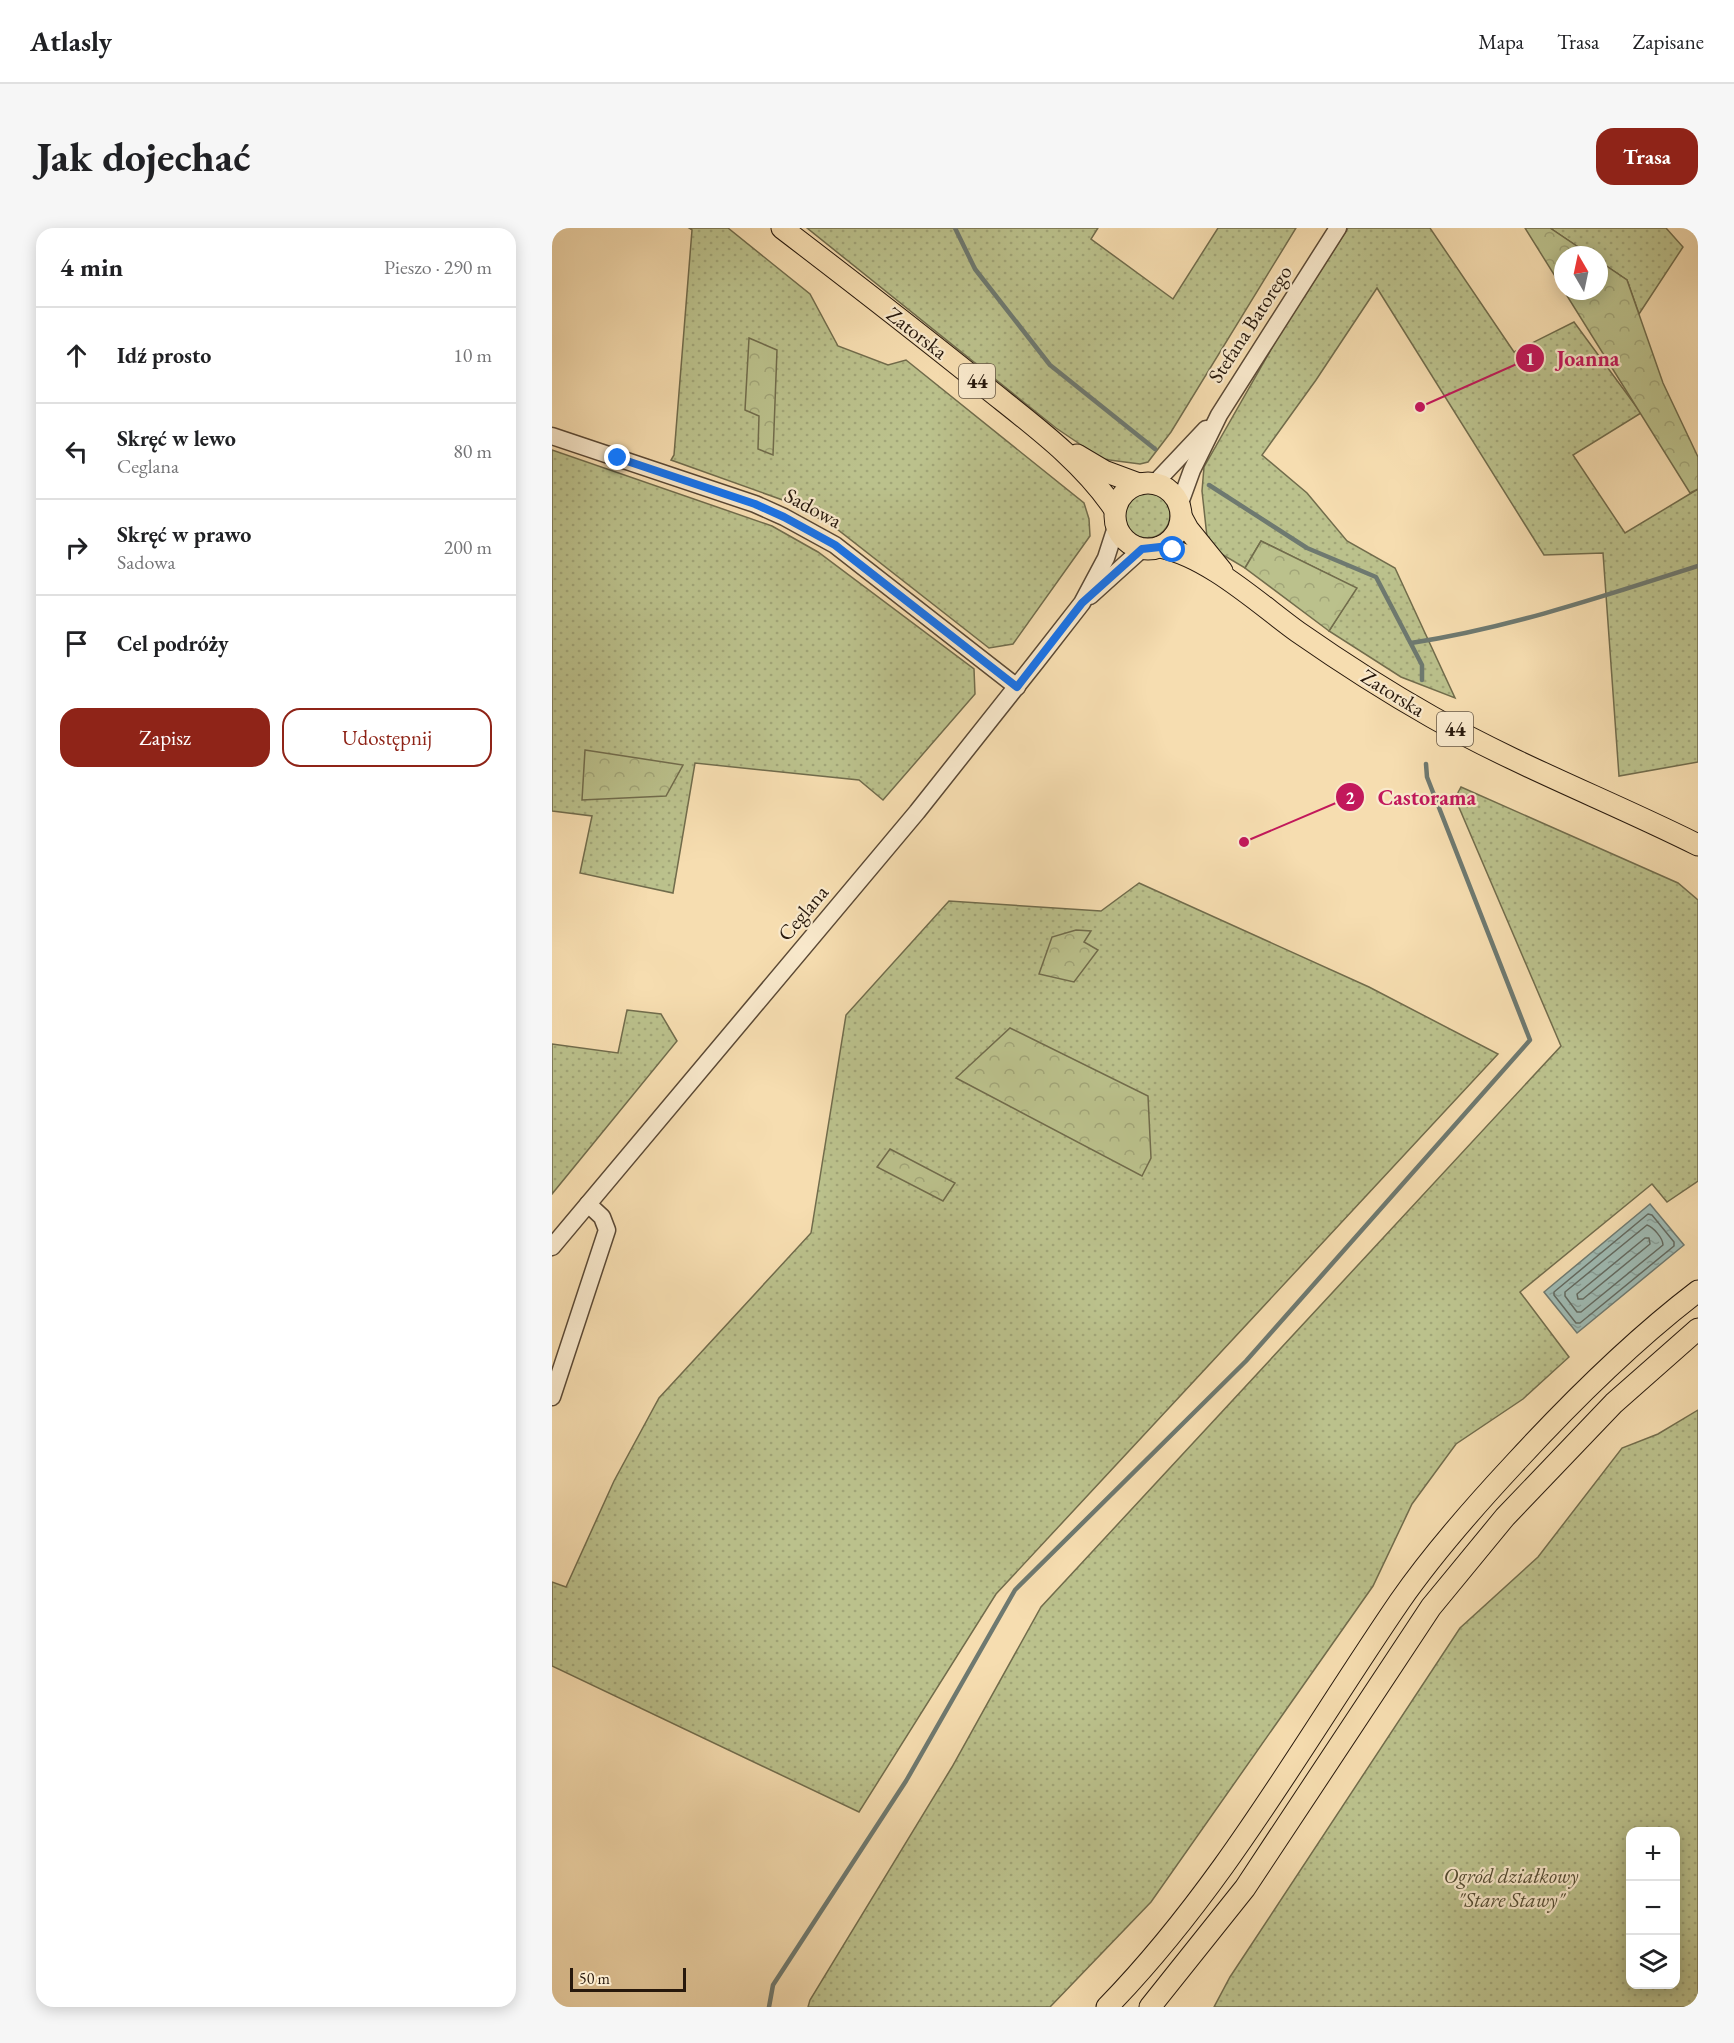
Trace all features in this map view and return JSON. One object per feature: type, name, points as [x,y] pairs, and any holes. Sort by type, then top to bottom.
[{"type":"main road","name":"Zatorska","points":[[782,228],[1050,439],[1100,490],[1116,518]]},
{"type":"main road","name":"Zatorska","points":[[1050,439],[1104,471],[1147,483]]},
{"type":"main road","name":"44","points":[[1147,483],[1165,487],[1174,494],[1181,511]]},
{"type":"main road","points":[[1116,518],[1123,494],[1147,483]]},
{"type":"main road","name":"Zatorska","points":[[1181,511],[1188,529],[1230,581]]},
{"type":"main road","points":[[1151,548],[1175,536],[1181,511]]},
{"type":"main road","name":"44","points":[[1116,518],[1126,541],[1151,548]]},
{"type":"main road","name":"Zatorska","points":[[1151,548],[1182,554],[1230,581],[1307,638],[1432,717],[1516,761],[1646,819],[1698,845]]},
{"type":"main road","points":[[1107,2007],[1133,1980],[1214,1878],[1401,1600],[1458,1525],[1563,1411],[1627,1350],[1698,1291]]},
{"type":"main road","points":[[1150,2007],[1245,1888],[1431,1607],[1505,1517],[1614,1403],[1698,1329]]},
{"type":"street","name":"Stefana Batorego","points":[[1181,511],[1192,470],[1219,415],[1338,228]]},
{"type":"street","name":"Stefana Batorego","points":[[1147,483],[1178,460],[1219,415]]},
{"type":"street","name":"Sadowa","points":[[552,436],[755,504],[784,517],[835,545],[1017,687]]},
{"type":"street","name":"Ceglana","points":[[552,1247],[917,812],[1082,603],[1106,558],[1116,518]]},
{"type":"street","name":"Ceglana","points":[[1082,603],[1151,548]]},
{"type":"street","points":[[552,1396],[607,1230],[602,1217],[588,1204]]},
{"type":"green space","points":[[689,228],[728,228],[810,294],[838,346],[888,365],[906,360],[1084,503],[1089,519],[1090,536],[1013,644],[989,648],[833,526],[791,503],[671,460],[674,455],[692,230]]},
{"type":"green space","points":[[807,228],[1098,228],[1091,239],[1173,299],[1218,228],[1296,228],[1171,432],[1148,462],[1140,464],[1102,459],[1056,428]]},
{"type":"green space","points":[[1348,228],[1430,228],[1514,352],[1574,322],[1641,413],[1573,455],[1625,533],[1698,489],[1698,762],[1619,776],[1603,553],[1544,555],[1377,288],[1316,380],[1262,455],[1307,493],[1347,541],[1395,568],[1455,698],[1401,677],[1329,631],[1356,588],[1261,541],[1245,568],[1208,546],[1202,491],[1204,467],[1277,339]]},
{"type":"green space","points":[[1525,228],[1550,228],[1577,246],[1554,246],[1554,275]]},
{"type":"green space","points":[[1550,228],[1666,228],[1683,247],[1639,314],[1627,280],[1608,267],[1608,246],[1577,246]]},
{"type":"green space","points":[[1608,267],[1627,280],[1663,383],[1698,457],[1698,489],[1690,493],[1570,300],[1608,300]]},
{"type":"green space","points":[[749,338],[777,350],[773,455],[758,449],[759,416],[745,410]]},
{"type":"green space","points":[[552,450],[772,526],[818,552],[974,669],[975,694],[883,800],[859,780],[695,763],[673,893],[580,873],[592,816],[552,811]]},
{"type":"green space","points":[[1147,492],[1163,499],[1170,515],[1163,531],[1147,538],[1131,531],[1124,515],[1131,499]]},
{"type":"green space","points":[[1261,541],[1357,588],[1329,631],[1245,568]]},
{"type":"green space","points":[[585,750],[683,765],[666,796],[582,800]]},
{"type":"green space","points":[[1461,787],[1678,883],[1698,900],[1698,1181],[1667,1202],[1652,1184],[1520,1292],[1569,1357],[1523,1399],[1456,1444],[1412,1504],[1373,1586],[1151,1902],[1050,2007],[808,2007],[810,2000],[952,1767],[1041,1607],[1561,1046],[1455,798]]},
{"type":"green space","points":[[1139,883],[1369,987],[1498,1054],[996,1594],[859,1812],[552,1666],[552,1582],[566,1587],[614,1481],[659,1398],[811,1233],[846,1015],[949,901],[1101,911]]},
{"type":"green space","points":[[1076,930],[1091,931],[1084,942],[1098,950],[1074,982],[1039,974],[1052,937]]},
{"type":"green space","points":[[627,1010],[661,1014],[677,1041],[552,1194],[552,1044],[618,1053]]},
{"type":"green space","points":[[1010,1028],[1148,1096],[1151,1158],[1142,1176],[956,1078]]},
{"type":"green space","points":[[890,1149],[955,1183],[943,1201],[877,1167]]},
{"type":"green space","name":"Ogród działkowy \"Stare Stawy\"","points":[[1698,1410],[1698,2007],[1214,2007],[1230,1977],[1460,1628],[1538,1557],[1622,1448],[1658,1434]]},
{"type":"water","points":[[1650,1204],[1684,1245],[1577,1333],[1544,1292]]},
{"type":"waterway","points":[[955,228],[975,269],[1050,365],[1155,449]]},
{"type":"waterway","points":[[1209,485],[1307,548],[1376,577],[1422,665],[1422,680]]},
{"type":"waterway","points":[[1411,643],[1520,620],[1698,566]]},
{"type":"waterway","points":[[769,2007],[773,1985],[906,1781],[1015,1590],[1246,1361],[1530,1040],[1427,777],[1426,764]]},
{"type":"place","name":"Joanna","points":[[1420,407]]},
{"type":"place","name":"Castorama","points":[[1244,842]]},
{"type":"route","points":[[618,458],[755,504],[835,545],[1017,687],[1082,603],[1142,549],[1160,547],[1173,550]]}]
